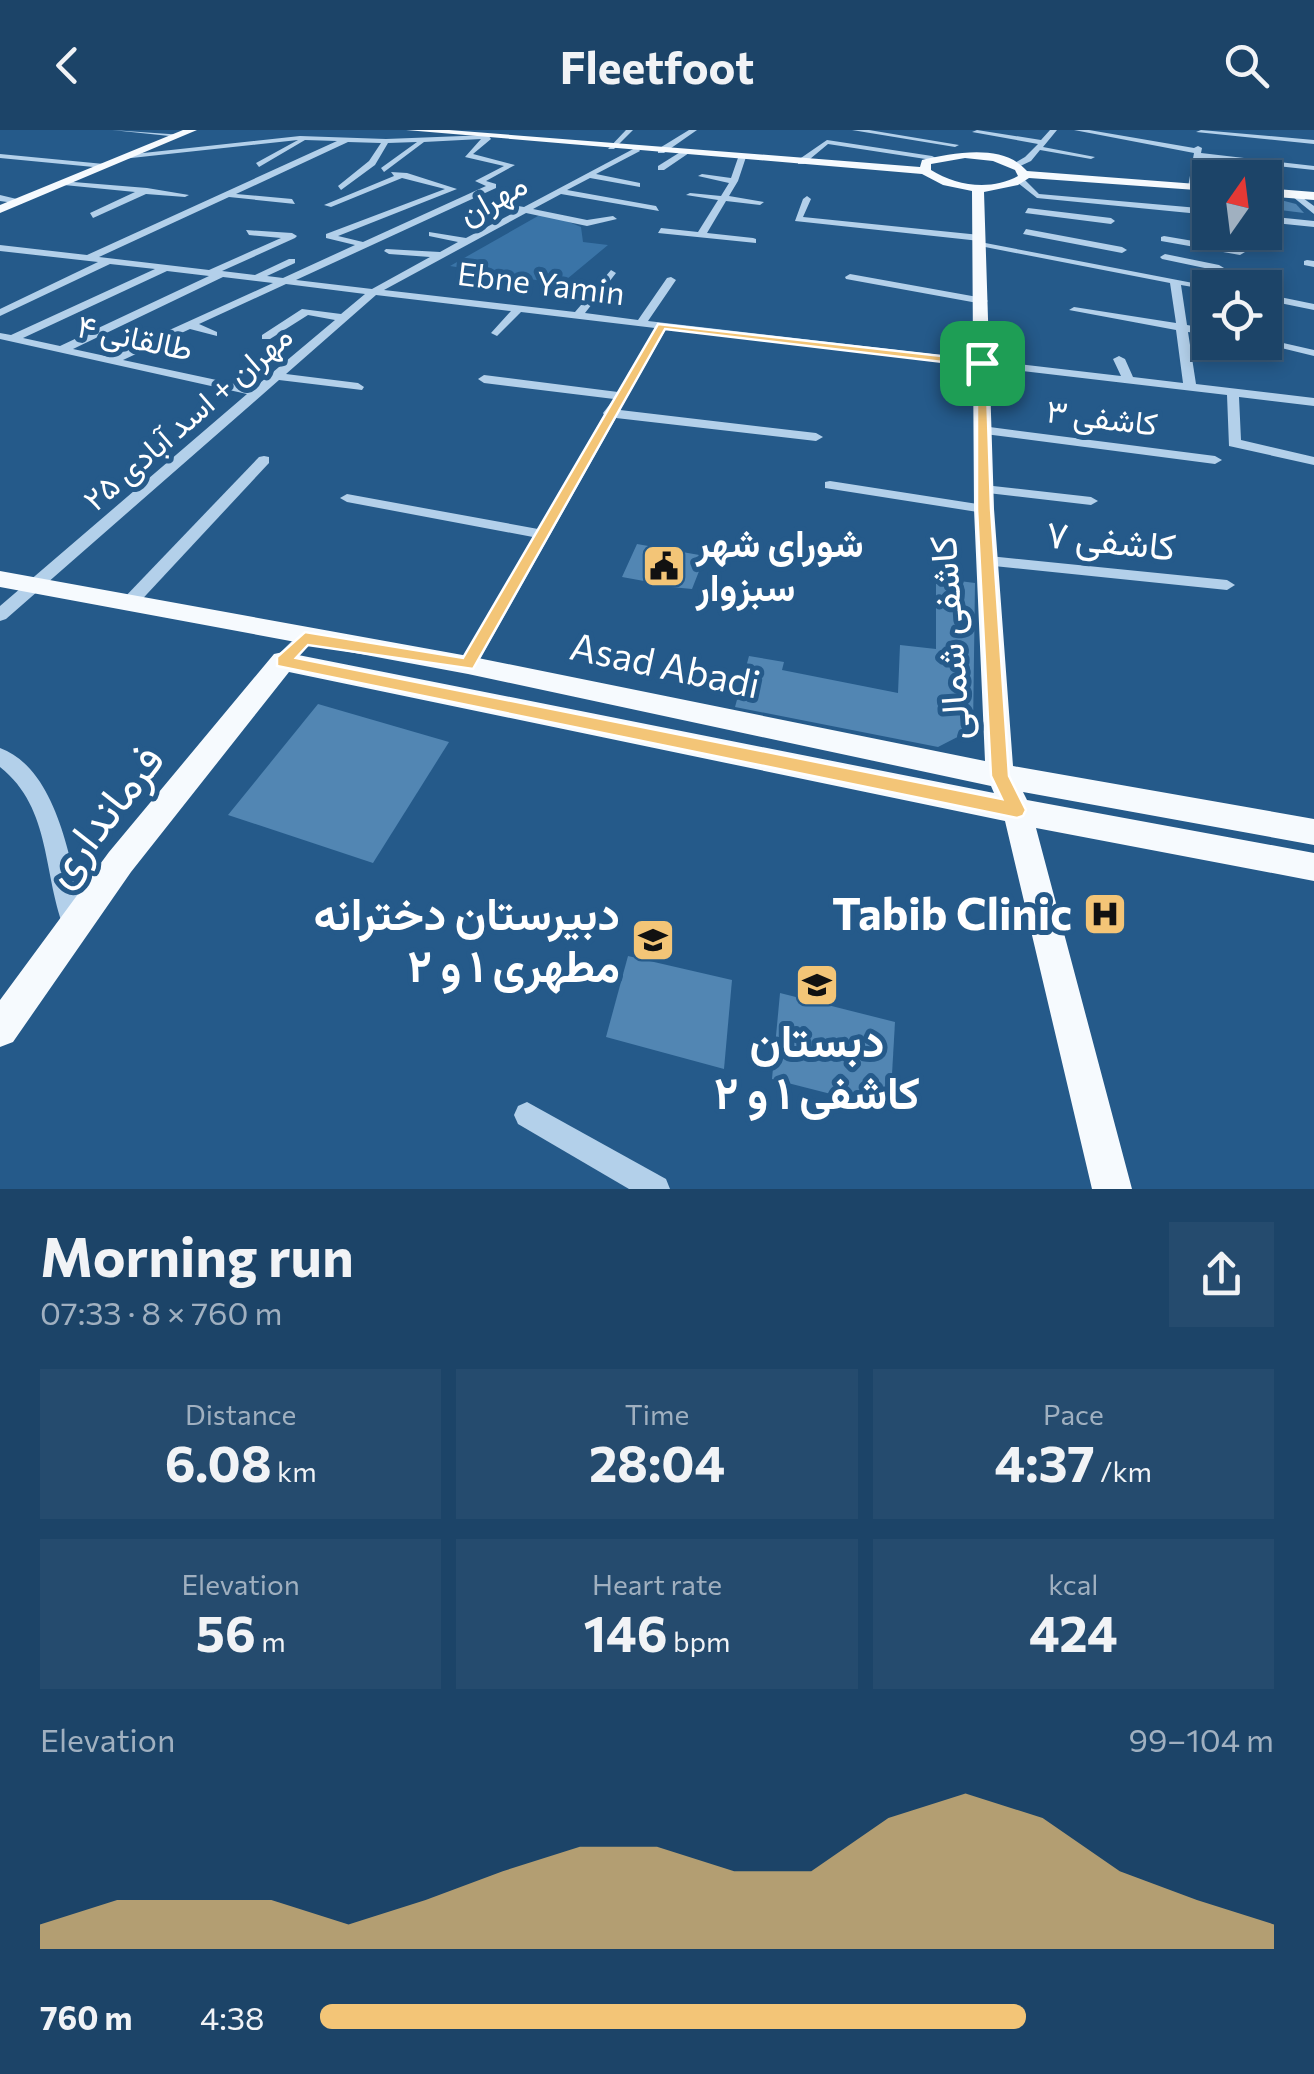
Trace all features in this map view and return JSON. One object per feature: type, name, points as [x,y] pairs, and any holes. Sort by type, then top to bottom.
[{"type":"main road","points":[[0,210],[192,130]]},
{"type":"main road","points":[[411,130],[925,171],[950,183],[978,187],[1004,186],[1021,173]]},
{"type":"main road","points":[[952,150],[958,130]]},
{"type":"main road","points":[[976,131],[975,146],[982,156]]},
{"type":"main road","points":[[925,171],[926,162],[952,150],[982,156],[1021,173],[1192,187]]},
{"type":"main road","name":"کاشفی شمالی","points":[[978,187],[984,499],[1000,776],[1017,810],[1112,1189]]},
{"type":"main road","points":[[1282,194],[1314,196]]},
{"type":"main road","name":"Asad Abadi","points":[[0,579],[468,665],[1000,776],[1314,832]]},
{"type":"main road","name":"Asad Abadi","points":[[283,662],[1314,867]]},
{"type":"main road","name":"فرمانداری","points":[[0,1029],[120,862],[283,662]]},
{"type":"street","points":[[115,130],[179,136]]},
{"type":"street","points":[[611,147],[630,130]]},
{"type":"street","points":[[660,151],[694,130]]},
{"type":"street","points":[[855,130],[952,150]]},
{"type":"street","points":[[1054,130],[1021,173],[1037,196],[1192,210]]},
{"type":"street","points":[[1077,130],[1197,153],[1314,168]]},
{"type":"street","points":[[976,131],[1092,158]]},
{"type":"street","points":[[1196,160],[1200,131],[1314,142]]},
{"type":"street","points":[[125,157],[304,135],[386,141],[488,137]]},
{"type":"street","points":[[260,165],[304,135]]},
{"type":"street","points":[[110,360],[493,186],[479,181],[511,166],[468,156],[488,137]]},
{"type":"street","points":[[89,258],[346,139]]},
{"type":"street","points":[[362,244],[328,236],[452,189],[384,170],[420,140]]},
{"type":"street","points":[[215,161],[256,141]]},
{"type":"street","points":[[340,188],[372,163],[386,141]]},
{"type":"street","points":[[131,142],[158,144]]},
{"type":"street","points":[[801,162],[827,142],[932,158]]},
{"type":"street","name":"مهران","points":[[374,292],[558,188],[570,186],[637,149]]},
{"type":"street","points":[[661,168],[685,153]]},
{"type":"street","points":[[0,156],[104,166]]},
{"type":"street","points":[[701,236],[734,181],[742,157]]},
{"type":"street","points":[[586,160],[610,164]]},
{"type":"street","points":[[590,175],[637,185]]},
{"type":"street","points":[[328,204],[404,176]]},
{"type":"street","points":[[702,176],[734,181]]},
{"type":"street","points":[[64,183],[185,195]]},
{"type":"street","points":[[558,188],[656,209]]},
{"type":"street","points":[[93,215],[147,190]]},
{"type":"street","points":[[229,195],[292,202]]},
{"type":"street","points":[[690,195],[760,202]]},
{"type":"street","points":[[1296,195],[1314,211]]},
{"type":"street","points":[[1025,254],[1028,212],[1037,196]]},
{"type":"street","points":[[0,198],[21,200]]},
{"type":"street","points":[[807,200],[798,220],[980,242],[1025,254],[1192,283]]},
{"type":"street","points":[[488,202],[587,222],[613,219]]},
{"type":"street","points":[[844,224],[849,206]]},
{"type":"street","points":[[893,229],[897,210]]},
{"type":"street","points":[[1028,212],[1111,221]]},
{"type":"street","points":[[1282,221],[1314,224]]},
{"type":"street","points":[[661,231],[753,241]]},
{"type":"street","points":[[61,350],[292,236],[248,232]]},
{"type":"street","points":[[1026,232],[1122,250]]},
{"type":"street","points":[[432,234],[467,242]]},
{"type":"street","points":[[1164,238],[1240,252]]},
{"type":"street","name":"Ebne Yamin","points":[[0,248],[1314,402]]},
{"type":"street","points":[[389,251],[441,256]]},
{"type":"street","points":[[1166,257],[1219,268]]},
{"type":"street","points":[[0,313],[108,261]]},
{"type":"street","points":[[255,278],[292,261]]},
{"type":"street","points":[[6,338],[165,268]]},
{"type":"street","points":[[904,287],[910,272]]},
{"type":"street","points":[[578,316],[610,274]]},
{"type":"street","points":[[850,278],[983,301]]},
{"type":"street","points":[[641,324],[671,280]]},
{"type":"street","points":[[1175,280],[1190,388]]},
{"type":"street","name":"مهران + اسد آبادی ۲۵","points":[[0,616],[374,292]]},
{"type":"street","points":[[1282,300],[1314,306]]},
{"type":"street","points":[[497,333],[518,309]]},
{"type":"street","points":[[1074,310],[1192,328]]},
{"type":"street","points":[[266,336],[306,312],[343,318]]},
{"type":"street","points":[[188,324],[213,334]]},
{"type":"street","points":[[468,665],[662,326]]},
{"type":"street","name":"طالقانی ۴","points":[[6,338],[258,393]]},
{"type":"street","points":[[1282,346],[1314,353]]},
{"type":"street","points":[[1119,358],[1129,381]]},
{"type":"street","points":[[277,376],[358,388]]},
{"type":"street","points":[[484,379],[620,396]]},
{"type":"street","points":[[1233,393],[1234,443],[1314,462]]},
{"type":"street","points":[[610,413],[816,437]]},
{"type":"street","name":"کاشفی ۳","points":[[982,430],[1215,460]]},
{"type":"street","points":[[128,604],[264,460]]},
{"type":"street","points":[[830,485],[984,499],[1092,501]]},
{"type":"street","points":[[347,498],[542,534]]},
{"type":"street","name":"کاشفی ۷","points":[[988,562],[1227,585]]},
{"type":"street","points":[[283,662],[305,638]]},
{"type":"street","points":[[0,756],[18,766],[42,800],[74,925]]},
{"type":"street","points":[[527,1115],[656,1189]]},
{"type":"shaded area","points":[[545,212],[581,227],[583,242],[608,245],[561,284],[450,266]]},
{"type":"building","points":[[1282,200],[1296,204],[1304,213],[1282,210]]},
{"type":"building","name":"شورای شهر سبزوار","points":[[637,544],[705,556],[692,589],[671,587],[672,582],[646,576],[644,581],[622,577]]},
{"type":"building","points":[[936,578],[975,583],[973,729],[938,747],[735,707],[749,656],[784,662],[782,670],[898,693],[900,645],[936,649]]},
{"type":"building","points":[[318,704],[449,742],[373,863],[228,815]]},
{"type":"building","points":[[628,956],[732,980],[724,1069],[606,1037]]},
{"type":"building","points":[[780,993],[895,1022],[890,1109],[772,1079]]},
{"type":"place","name":"شورای شهر سبزوار","points":[[664,566]]},
{"type":"place","name":"Tabib Clinic","points":[[1105,914]]},
{"type":"place","name":"دبیرستان دخترانه مطهری ۱ و ۲","points":[[653,940]]},
{"type":"place","name":"دبستان کاشفی ۱ و ۲","points":[[817,985]]},
{"type":"route","points":[[662,326],[982,363],[984,509],[1000,776],[1017,810],[283,662],[305,638],[468,665],[662,326]]}]
